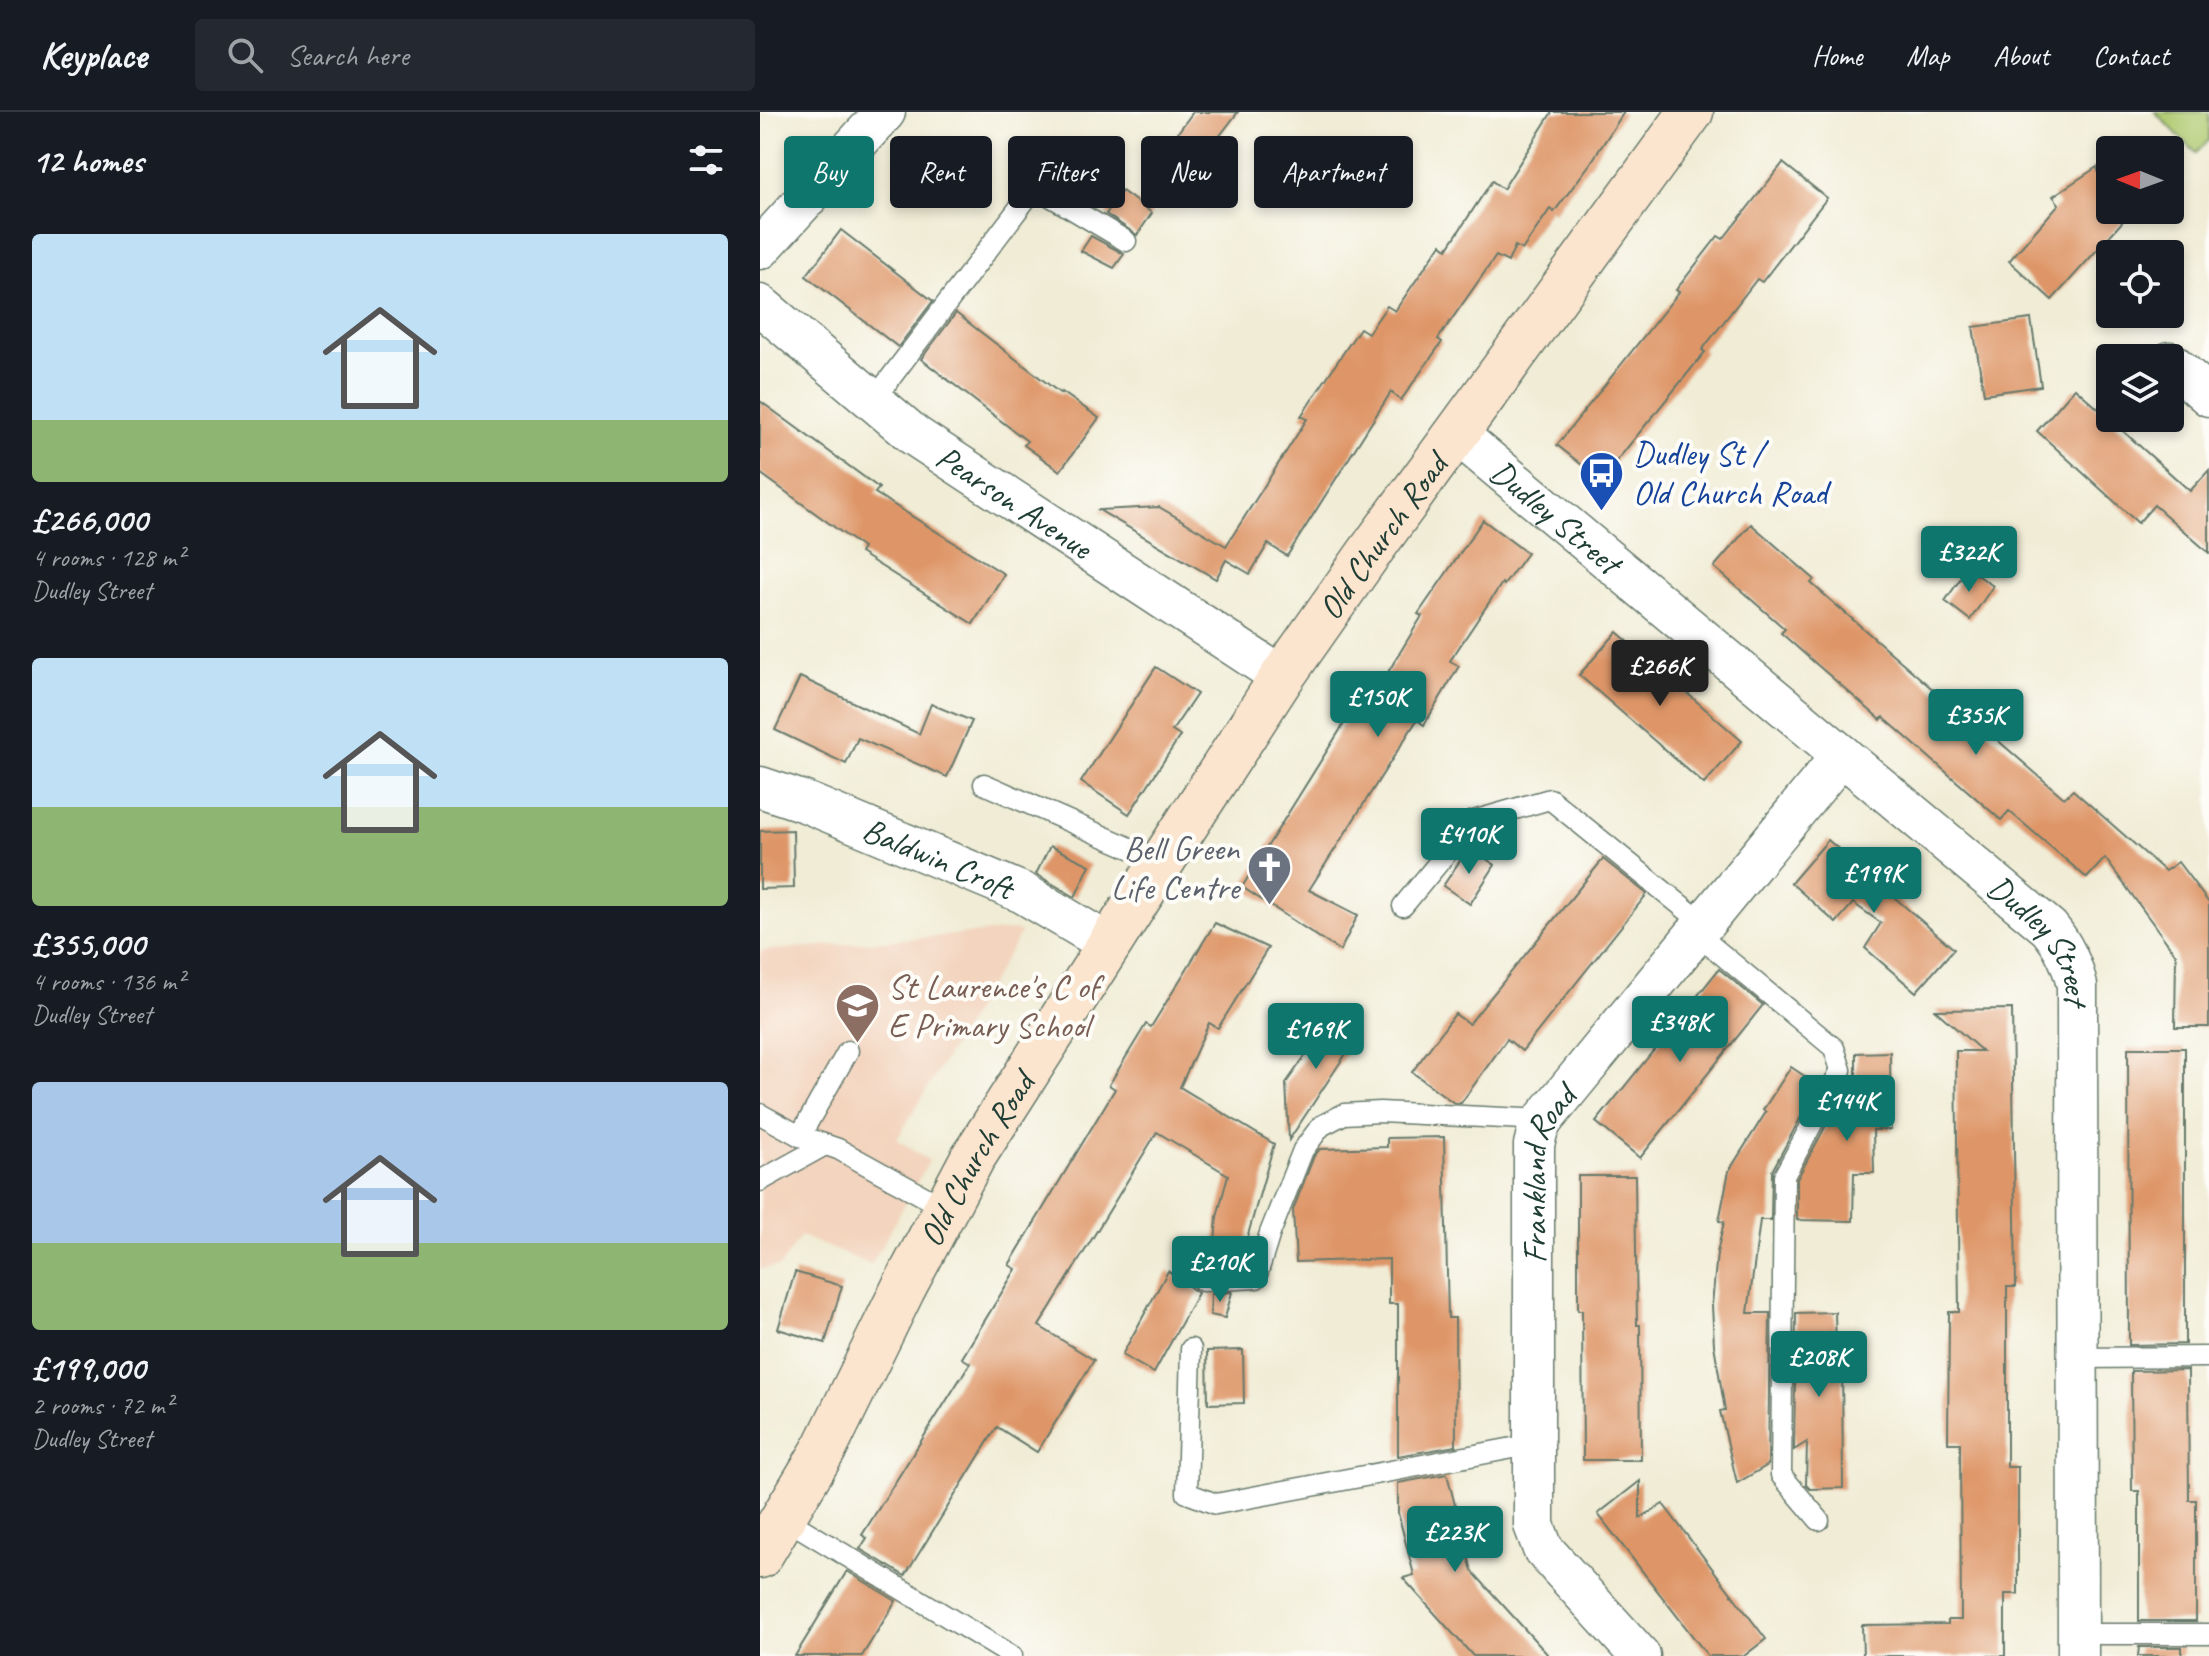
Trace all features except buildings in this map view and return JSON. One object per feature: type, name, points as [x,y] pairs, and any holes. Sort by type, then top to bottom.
[{"type":"main road","name":"Old Church Road","points":[[760,1556],[826,1446],[945,1208],[1109,944],[1282,677],[1691,112]]},
{"type":"street","points":[[760,249],[885,112]]},
{"type":"street","name":"Pearson Avenue","points":[[760,305],[915,436],[1282,677]]},
{"type":"street","points":[[2184,374],[2209,396]]},
{"type":"street","name":"Dudley Street","points":[[1456,433],[2049,928],[2064,946],[2077,986],[2078,1645]]},
{"type":"street","name":"Frankland Road","points":[[1640,1656],[1543,1549],[1534,1525],[1534,1145],[1543,1120],[1842,755]]},
{"type":"street","name":"Baldwin Croft","points":[[760,787],[805,802],[1023,893],[1109,944]]},
{"type":"lane","points":[[873,401],[1035,187],[1126,241]]},
{"type":"lane","points":[[984,784],[1162,862]]},
{"type":"lane","points":[[1403,906],[1473,821],[1550,799],[1834,1048],[1841,1070],[1784,1176],[1781,1475],[1819,1520]]},
{"type":"lane","points":[[800,1136],[848,1051]]},
{"type":"lane","points":[[1203,1281],[1256,1278],[1303,1150],[1321,1126],[1344,1114],[1380,1112],[1543,1120]]},
{"type":"lane","points":[[760,1114],[800,1136],[838,1149],[945,1208]]},
{"type":"lane","points":[[760,1181],[825,1145]]},
{"type":"lane","points":[[1191,1349],[1187,1493],[1216,1504],[1534,1444]]},
{"type":"lane","points":[[2078,1358],[2209,1357]]},
{"type":"lane","points":[[784,1518],[1012,1656]]},
{"type":"lane","points":[[2078,1645],[2209,1634]]},
{"type":"shaded area","name":"St Laurence's C of E Primary School","points":[[1015,930],[1021,933],[897,1139],[929,1161],[871,1265],[801,1236],[780,1267],[760,1269],[760,951]]},
{"type":"green space","points":[[2155,112],[2209,112],[2209,140],[2196,153],[2184,141],[2184,136],[2179,136]]},
{"type":"place","name":"Dudley St / Old Church Road","points":[[1602,512]]},
{"type":"place","name":"Bell Green Life Centre","points":[[1270,907]]},
{"type":"place","name":"St Laurence's C of E Primary School","points":[[857,1045]]}]
